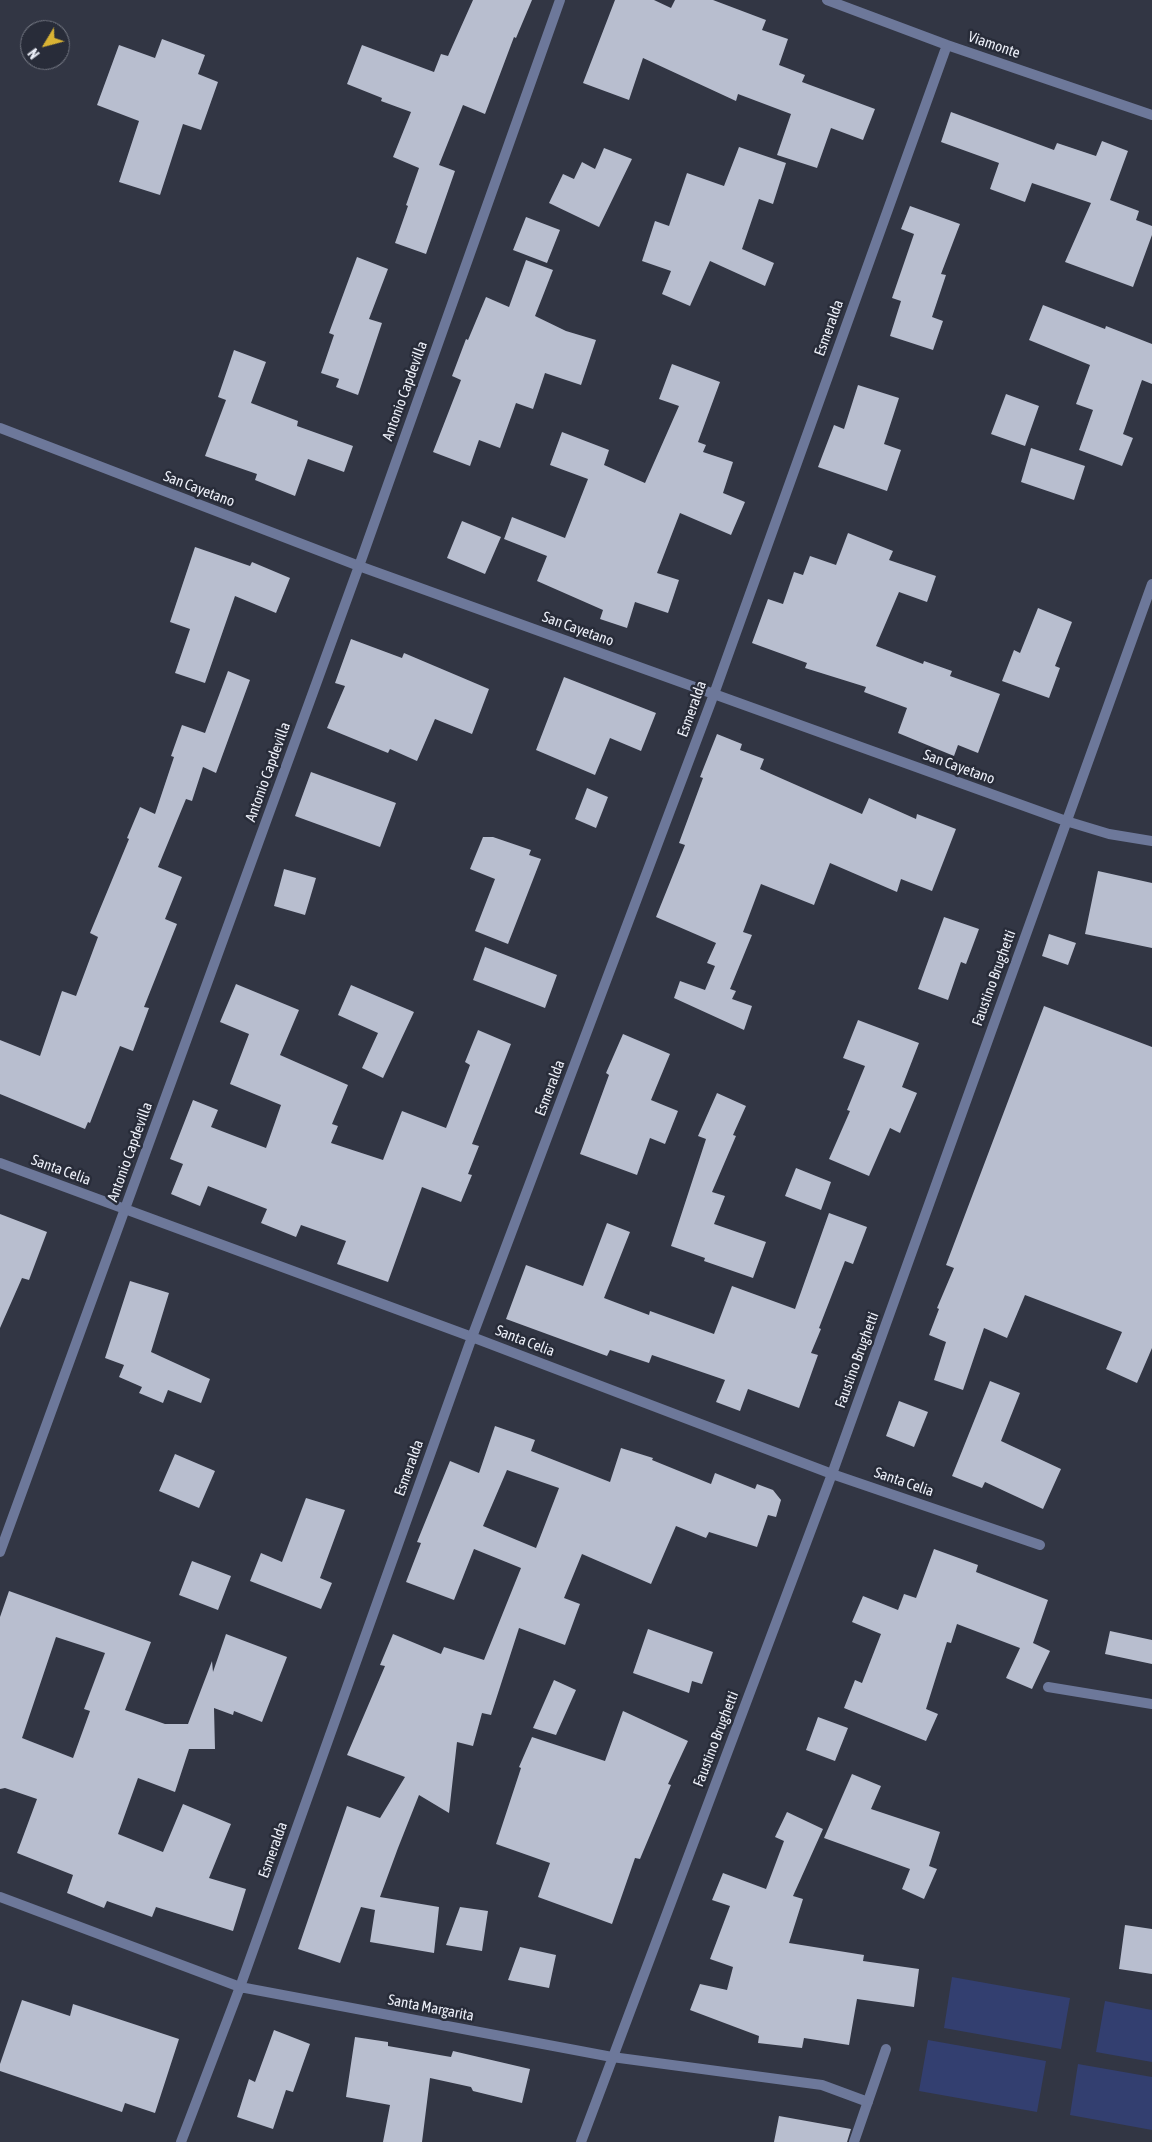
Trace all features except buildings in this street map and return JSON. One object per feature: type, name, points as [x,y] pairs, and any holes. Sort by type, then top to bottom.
[{"type":"street","name":"Antonio Capdevilla","points":[[0,1552],[359,566],[560,0]]},
{"type":"street","name":"Viamonte","points":[[827,0],[946,45],[1152,115]]},
{"type":"street","name":"Esmeralda","points":[[181,2142],[240,1986],[472,1337],[714,694],[946,45]]},
{"type":"street","name":"San Cayetano","points":[[0,428],[359,566],[1066,821],[1109,834],[1152,841]]},
{"type":"street","name":"Faustino Brughetti","points":[[581,2142],[832,1474],[1152,584]]},
{"type":"street","name":"Santa Celia","points":[[0,1163],[472,1337],[832,1474],[1040,1545]]},
{"type":"street","points":[[1048,1687],[1152,1704]]},
{"type":"street","name":"Santa Margarita","points":[[0,1897],[240,1986],[612,2057],[822,2085],[868,2102]]},
{"type":"street","points":[[854,2142],[886,2049]]},
{"type":"shaded area","points":[[952,1977],[1070,1998],[1061,2049],[944,2028]]},
{"type":"shaded area","points":[[1105,2001],[1152,2010],[1152,2062],[1096,2052]]},
{"type":"shaded area","points":[[928,2040],[1046,2061],[1037,2112],[919,2091]]},
{"type":"shaded area","points":[[1078,2064],[1152,2077],[1152,2130],[1070,2115]]}]
